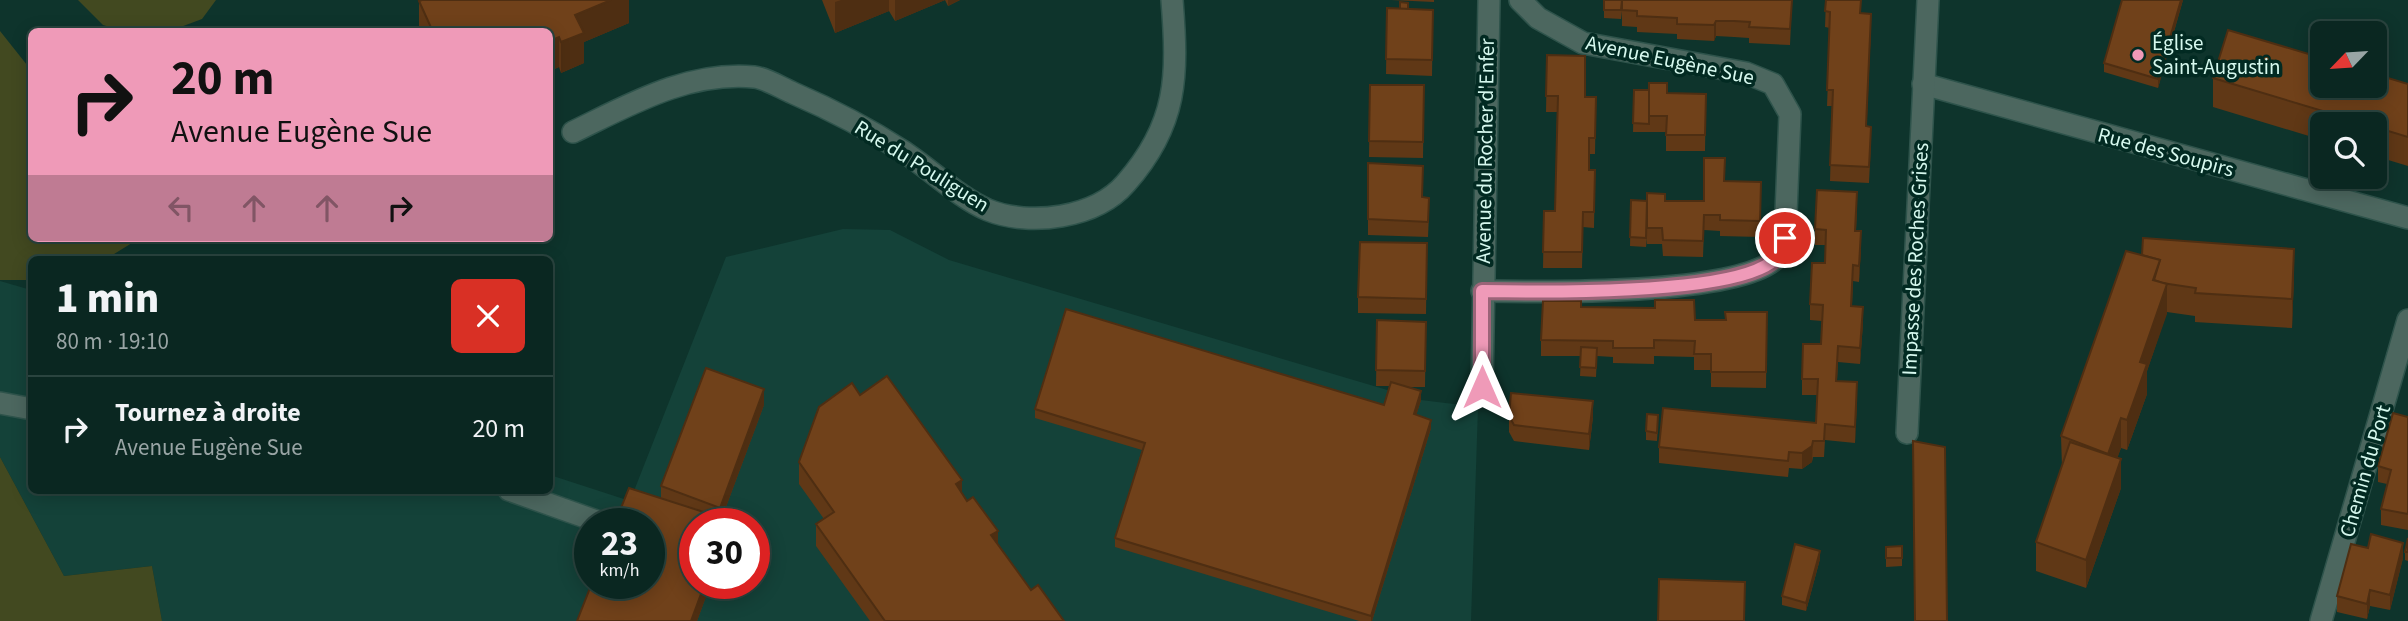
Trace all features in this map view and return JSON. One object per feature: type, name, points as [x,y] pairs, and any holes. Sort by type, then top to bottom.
[{"type":"street","name":"Rue du Pouliguen","points":[[573,132],[688,81],[755,77],[825,106],[901,149],[989,210],[1044,219],[1081,212],[1118,193],[1150,156],[1170,111],[1175,70],[1172,0]]},
{"type":"street","name":"Avenue du Rocher d'Enfer","points":[[1482,387],[1489,0]]},
{"type":"street","name":"Avenue Eugène Sue","points":[[1482,291],[1596,292],[1725,278],[1770,262],[1777,257],[1785,238],[1790,114],[1773,84],[1746,73],[1583,43],[1538,18],[1520,0]]},
{"type":"street","name":"Impasse des Roches Grises","points":[[1907,433],[1928,0]]},
{"type":"street","name":"Rue des Soupirs","points":[[1923,84],[2408,218]]},
{"type":"street","name":"Chemin du Port","points":[[2322,621],[2408,320]]},
{"type":"street","points":[[0,402],[28,409]]},
{"type":"street","points":[[520,494],[574,513]]},
{"type":"shaded area","points":[[843,229],[890,230],[949,260],[1421,400],[1478,407],[1471,621],[162,621],[152,566],[64,576],[0,457],[0,281],[28,289],[28,494],[553,494],[553,476],[630,501],[726,257]]},
{"type":"green space","points":[[78,0],[216,0],[202,19],[178,28],[113,28],[103,25]]},
{"type":"green space","points":[[0,31],[28,66],[28,242],[134,242],[111,256],[28,256],[28,280],[0,280]]},
{"type":"green space","points":[[0,457],[64,576],[152,566],[162,621],[0,621]]},
{"type":"building","points":[[611,0],[575,15],[584,33],[561,42],[559,37],[553,40],[553,28],[431,28],[419,1]]},
{"type":"building","points":[[1604,0],[1622,0],[1621,10],[1604,10]]},
{"type":"building","points":[[1622,0],[1792,0],[1790,29],[1749,27],[1750,22],[1734,21],[1716,21],[1714,25],[1677,24],[1677,18],[1637,16],[1637,11],[1622,10]]},
{"type":"building","points":[[1826,0],[1861,0],[1860,13],[1871,14],[1866,126],[1871,127],[1869,167],[1830,165],[1833,90],[1827,90],[1830,12],[1825,11]]},
{"type":"building","name":"Église Saint-Augustin","points":[[2122,0],[2181,0],[2158,79],[2104,63]]},
{"type":"building","points":[[1400,2],[1408,3],[1408,9],[1400,9]]},
{"type":"building","points":[[1387,8],[1433,10],[1432,60],[1386,59]]},
{"type":"building","points":[[2228,30],[2310,54],[2310,98],[2387,98],[2387,78],[2408,84],[2408,137],[2387,131],[2387,112],[2326,112],[2213,78]]},
{"type":"building","points":[[1547,55],[1585,56],[1585,97],[1596,97],[1595,138],[1589,138],[1589,170],[1595,170],[1594,212],[1583,212],[1582,252],[1543,252],[1544,211],[1555,211],[1558,96],[1546,96]]},
{"type":"building","points":[[1649,83],[1667,83],[1667,93],[1706,94],[1705,135],[1666,135],[1667,116],[1649,116]]},
{"type":"building","points":[[1370,85],[1424,85],[1423,142],[1369,141]]},
{"type":"building","points":[[1634,90],[1649,90],[1649,124],[1633,123]]},
{"type":"building","points":[[1704,158],[1725,158],[1724,181],[1761,182],[1760,221],[1720,220],[1720,215],[1704,215],[1703,241],[1663,240],[1662,228],[1647,228],[1647,193],[1665,194],[1665,201],[1704,201]]},
{"type":"building","points":[[1368,163],[1423,166],[1422,197],[1429,198],[1428,222],[1368,219]]},
{"type":"building","points":[[1817,190],[1857,192],[1855,231],[1861,231],[1859,266],[1853,265],[1851,306],[1863,307],[1860,348],[1838,346],[1836,381],[1857,382],[1855,427],[1825,424],[1824,441],[1813,441],[1812,446],[1802,453],[1789,452],[1788,461],[1659,447],[1663,408],[1816,423],[1818,379],[1802,379],[1803,344],[1821,344],[1823,305],[1810,304],[1812,263],[1825,263],[1826,230],[1815,229]]},
{"type":"building","points":[[1631,200],[1647,201],[1646,238],[1630,237]]},
{"type":"building","points":[[2143,238],[2294,249],[2292,299],[2195,293],[2196,288],[2154,280],[2160,260],[2142,255]]},
{"type":"building","points":[[1360,242],[1427,243],[1426,299],[1358,297]]},
{"type":"building","points":[[2126,251],[2160,260],[2153,280],[2167,284],[2140,362],[2147,364],[2127,420],[2121,418],[2108,454],[2061,436]]},
{"type":"building","points":[[1655,300],[1694,300],[1695,320],[1726,320],[1725,312],[1767,312],[1766,372],[1711,372],[1711,354],[1694,354],[1695,341],[1654,340],[1654,348],[1613,348],[1613,341],[1541,340],[1543,301],[1581,301],[1581,307],[1655,308]]},
{"type":"building","points":[[1066,309],[1384,405],[1391,382],[1421,391],[1414,414],[1431,420],[1371,616],[1115,538],[1145,443],[1035,409]]},
{"type":"building","points":[[1377,320],[1426,322],[1425,371],[1376,370]]},
{"type":"building","points":[[1581,347],[1597,348],[1596,368],[1580,367]]},
{"type":"building","points":[[706,368],[764,389],[720,508],[661,486]]},
{"type":"building","points":[[887,376],[962,480],[956,484],[967,501],[973,497],[998,531],[991,535],[1031,590],[1038,585],[1064,621],[885,621],[816,524],[834,512],[799,462],[819,407],[852,383],[860,395]]},
{"type":"building","points":[[1511,393],[1593,401],[1589,434],[1514,425],[1509,416]]},
{"type":"building","points":[[2393,413],[2408,417],[2408,514],[2381,509],[2391,470],[2378,466]]},
{"type":"building","points":[[1647,414],[1658,415],[1657,433],[1646,431]]},
{"type":"building","points":[[1913,441],[1945,447],[1947,621],[1915,621]]},
{"type":"building","points":[[2070,442],[2121,459],[2086,560],[2036,542]]},
{"type":"building","points":[[629,488],[691,508],[679,508],[679,599],[699,599],[691,621],[577,621],[586,599],[665,599],[665,508],[621,508]]},
{"type":"building","points":[[2371,534],[2403,543],[2390,595],[2370,590],[2367,604],[2337,596],[2351,544],[2368,548]]},
{"type":"building","points":[[1795,544],[1820,551],[1806,603],[1782,596]]},
{"type":"building","points":[[1902,546],[1902,558],[1886,558],[1886,547]]},
{"type":"building","points":[[1659,579],[1745,582],[1744,621],[1658,621]]},
{"type":"place","name":"Église Saint-Augustin","points":[[2138,55]]},
{"type":"route","points":[[1482,387],[1482,291],[1596,292],[1656,288],[1725,278],[1763,267],[1777,257],[1785,238]]}]
